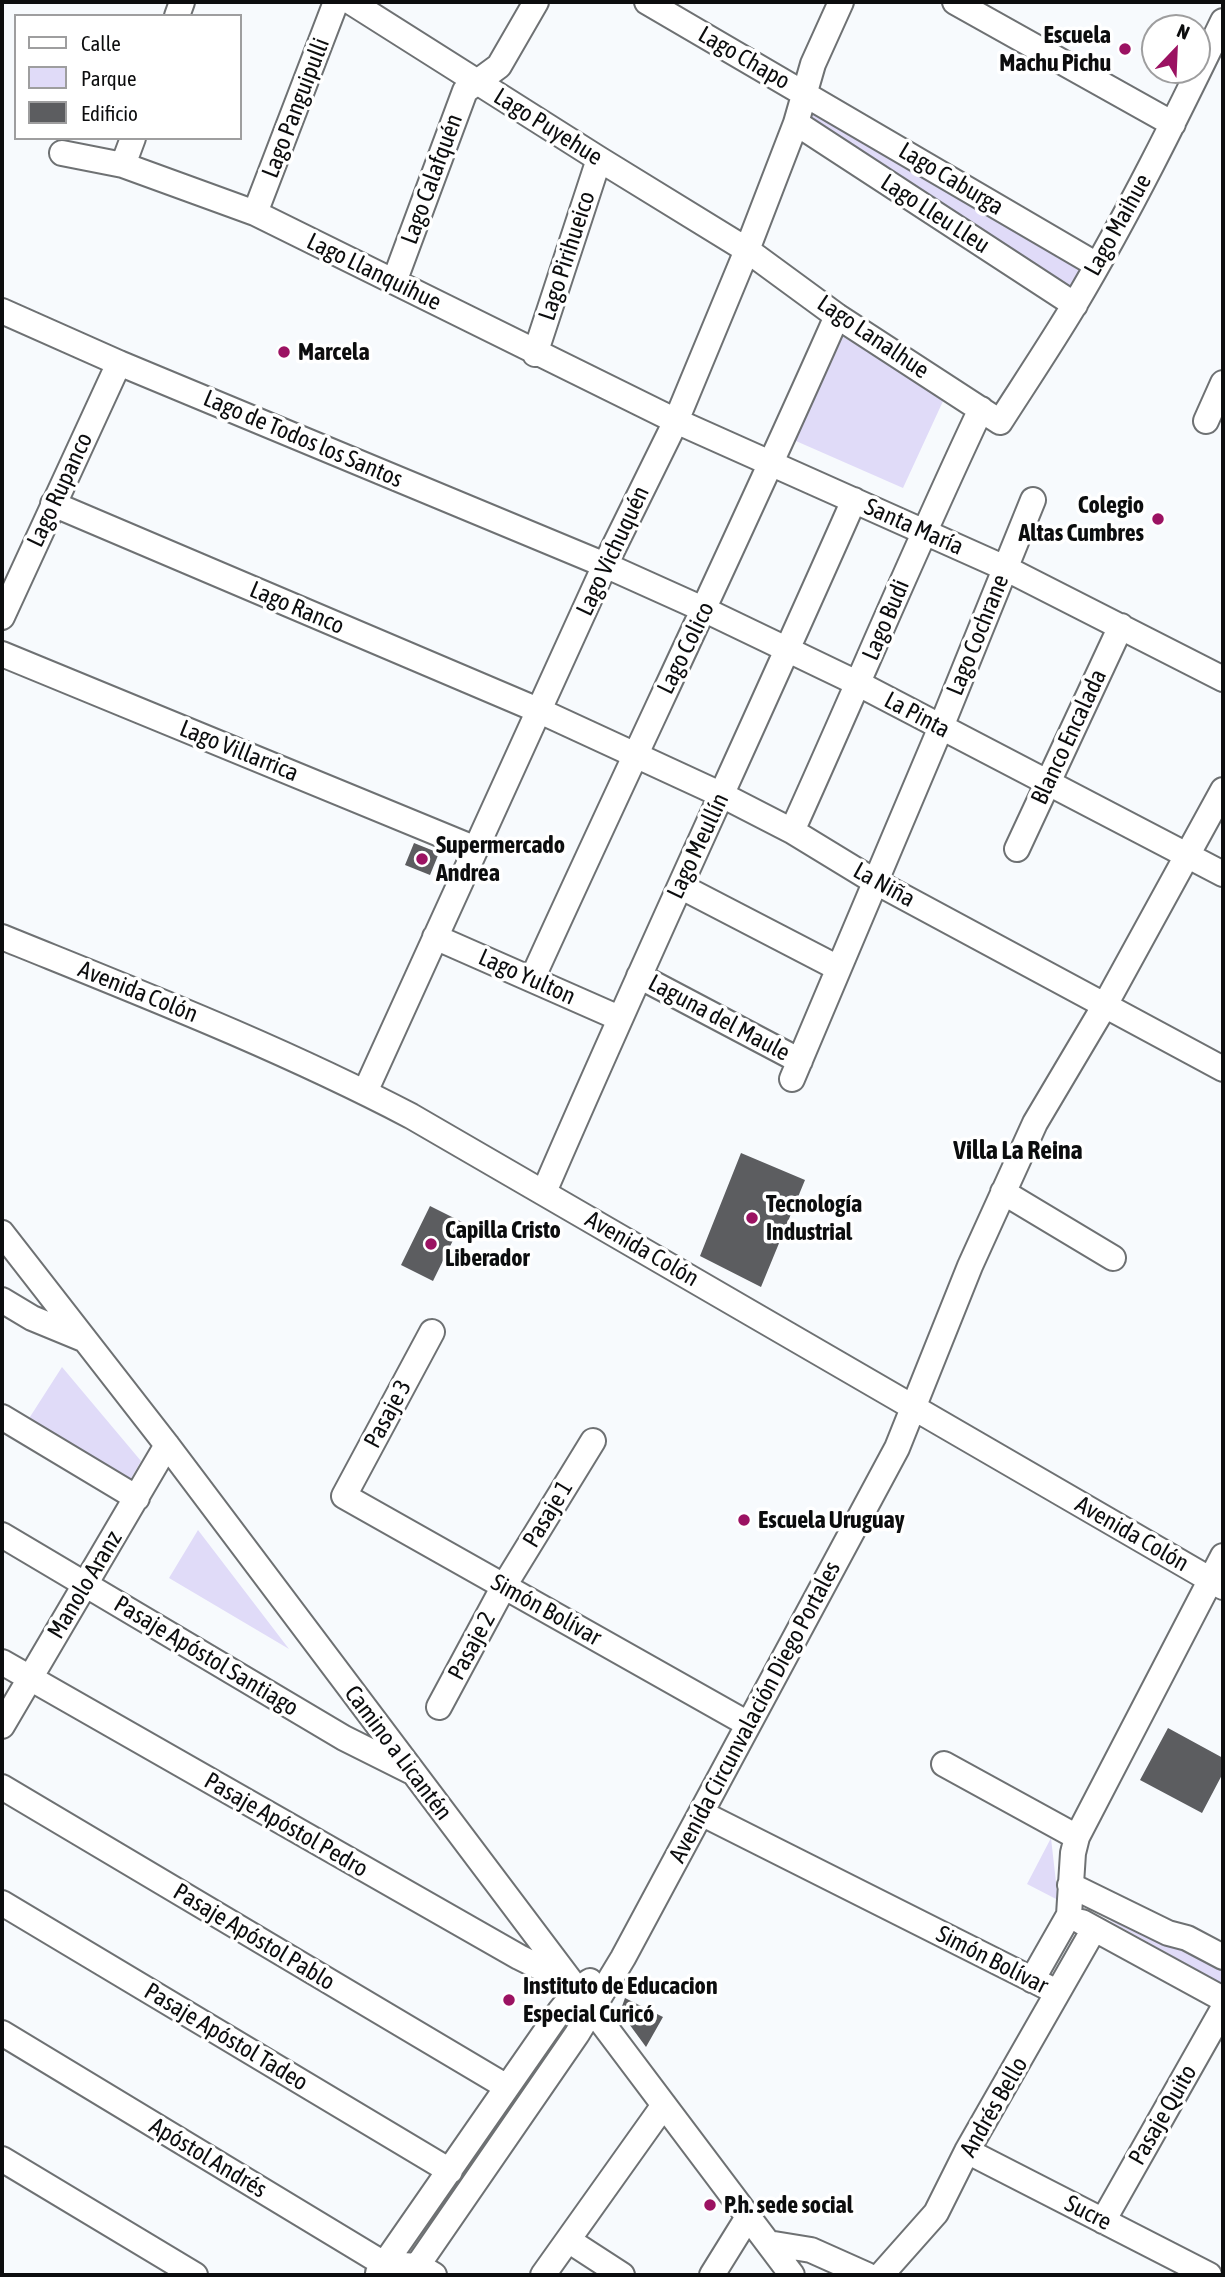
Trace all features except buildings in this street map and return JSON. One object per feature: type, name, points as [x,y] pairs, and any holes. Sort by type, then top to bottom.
[{"type":"street","name":"Lago Panguipulli","points":[[255,213],[337,2]]},
{"type":"street","name":"Lago Puyehue","points":[[351,2],[747,250]]},
{"type":"street","name":"Lago Calafquén","points":[[394,282],[465,91],[499,65],[536,2]]},
{"type":"street","name":"Lago Chapo","points":[[647,2],[805,92]]},
{"type":"street","name":"Lago Vichuquén","points":[[365,1092],[605,565],[676,421],[747,250],[796,123],[825,34],[841,2]]},
{"type":"street","points":[[955,2],[1173,124]]},
{"type":"street","name":"Lago Maihue","points":[[990,415],[1074,305],[1173,124],[1223,20]]},
{"type":"street","name":"Lago Caburga","points":[[805,92],[1097,265]]},
{"type":"street","name":"Lago Lleu Lleu","points":[[796,123],[1074,305]]},
{"type":"street","points":[[124,165],[132,140]]},
{"type":"street","name":"Lago Llanquihue","points":[[62,153],[124,165],[255,213],[535,354],[676,421]]},
{"type":"street","name":"Lago Pirihueico","points":[[535,354],[599,159]]},
{"type":"street","name":"Lago Lanalhue","points":[[747,250],[837,316],[990,415]]},
{"type":"street","name":"Lago de Todos los Santos","points":[[2,311],[118,363],[605,565]]},
{"type":"street","name":"Lago Colico","points":[[532,979],[634,755],[705,610],[837,316]]},
{"type":"street","name":"Lago Rupanco","points":[[2,617],[118,363]]},
{"type":"street","points":[[1206,421],[1223,383]]},
{"type":"street","name":"Lago Budi","points":[[792,831],[859,684],[923,530],[990,415]]},
{"type":"street","name":"Santa María","points":[[676,421],[1005,568],[1223,679]]},
{"type":"street","name":"Lago Meullín","points":[[544,1192],[854,500]]},
{"type":"street","name":"Lago Cochrane","points":[[796,1070],[941,727],[1033,500]]},
{"type":"street","name":"Lago Ranco","points":[[53,504],[540,711]]},
{"type":"street","name":"La Pinta","points":[[605,565],[859,684],[1223,874]]},
{"type":"street","name":"Blanco Encalada","points":[[1017,849],[1121,626]]},
{"type":"street","name":"Lago Villarrica","points":[[2,654],[476,849]]},
{"type":"street","name":"La Niña","points":[[540,711],[722,795],[792,831],[874,881],[1223,1069]]},
{"type":"street","name":"Avenida Circunvalación Diego Portales","points":[[421,2272],[593,2010],[623,1958],[897,1448],[970,1266],[1035,1123],[1105,1005],[1223,790]]},
{"type":"street","points":[[680,886],[838,968]]},
{"type":"street","name":"Avenida Colón","points":[[2,937],[194,1014],[365,1092],[456,1141],[1217,1583]]},
{"type":"street","name":"Lago Yulton","points":[[435,937],[620,1018]]},
{"type":"street","name":"Laguna del Maule","points":[[639,976],[796,1070]]},
{"type":"street","points":[[1003,1192],[1113,1258]]},
{"type":"street","name":"Camino a Licantén","points":[[2,1233],[167,1445],[793,2275]]},
{"type":"street","points":[[2,1300],[32,1318],[85,1340]]},
{"type":"street","name":"Pasaje 3","points":[[344,1496],[432,1332]]},
{"type":"street","points":[[2,1417],[137,1497]]},
{"type":"street","name":"Pasaje 1","points":[[504,1586],[593,1441]]},
{"type":"street","name":"Manolo Aranz","points":[[2,1726],[167,1445]]},
{"type":"street","name":"Simón Bolívar","points":[[344,1496],[748,1724]]},
{"type":"street","name":"Pasaje Apóstol Santiago","points":[[2,1535],[344,1738],[414,1773]]},
{"type":"street","points":[[1032,1980],[1069,1915],[1073,1853],[1077,1837],[1217,1583],[1223,1556]]},
{"type":"street","name":"Pasaje 2","points":[[439,1707],[504,1586]]},
{"type":"street","name":"Pasaje Apóstol Pedro","points":[[2,1662],[575,1987]]},
{"type":"street","points":[[944,1764],[1077,1837]]},
{"type":"street","name":"Pasaje Apóstol Pablo","points":[[2,1787],[507,2087]]},
{"type":"street","name":"Simón Bolívar","points":[[701,1813],[1059,1993]]},
{"type":"street","points":[[1070,1885],[1223,1957]]},
{"type":"street","name":"Pasaje Apóstol Tadeo","points":[[2,1903],[450,2171]]},
{"type":"street","points":[[1069,1915],[1223,1999]]},
{"type":"street","name":"Andrés Bello","points":[[881,2275],[936,2213],[967,2151],[1094,1929]]},
{"type":"street","name":"Avenida Circunvalación Diego Portales","points":[[380,2270],[575,1987],[623,1958]]},
{"type":"street","name":"Pasaje Quito","points":[[1103,2221],[1223,2010]]},
{"type":"street","name":"Apóstol Andrés","points":[[2,2033],[380,2270],[421,2272]]},
{"type":"street","points":[[543,2275],[664,2105]]},
{"type":"street","name":"Sucre","points":[[967,2151],[1209,2275]]},
{"type":"street","points":[[2,2159],[195,2275]]},
{"type":"street","points":[[712,2275],[748,2217]]},
{"type":"street","points":[[568,2240],[622,2275]]},
{"type":"street","points":[[768,2243],[811,2250],[867,2275]]},
{"type":"green space","points":[[810,107],[1082,272],[1070,295],[800,125]]},
{"type":"green space","points":[[826,326],[944,399],[903,488],[780,434]]},
{"type":"green space","points":[[62,1367],[141,1461],[128,1484],[28,1420]]},
{"type":"green space","points":[[198,1530],[289,1649],[169,1578]]},
{"type":"green space","points":[[1051,1838],[1058,1900],[1027,1884]]},
{"type":"green space","points":[[1114,1913],[1223,1969],[1223,1984],[1110,1921]]},
{"type":"place","name":"Escuela Machu Pichu","points":[[1125,49]]},
{"type":"place","name":"Marcela","points":[[284,352]]},
{"type":"place","name":"Colegio Altas Cumbres","points":[[1158,519]]},
{"type":"place","name":"Supermercado Andrea","points":[[422,859]]},
{"type":"place","name":"Tecnología Industrial","points":[[752,1218]]},
{"type":"place","name":"Capilla Cristo Liberador","points":[[431,1244]]},
{"type":"place","name":"Escuela Uruguay","points":[[744,1520]]},
{"type":"place","name":"Instituto de Educacion Especial Curicó","points":[[509,2000]]},
{"type":"place","name":"P.h. sede social","points":[[710,2205]]},
{"type":"district","name":"Villa La Reina","points":[[1018,1151]]}]
